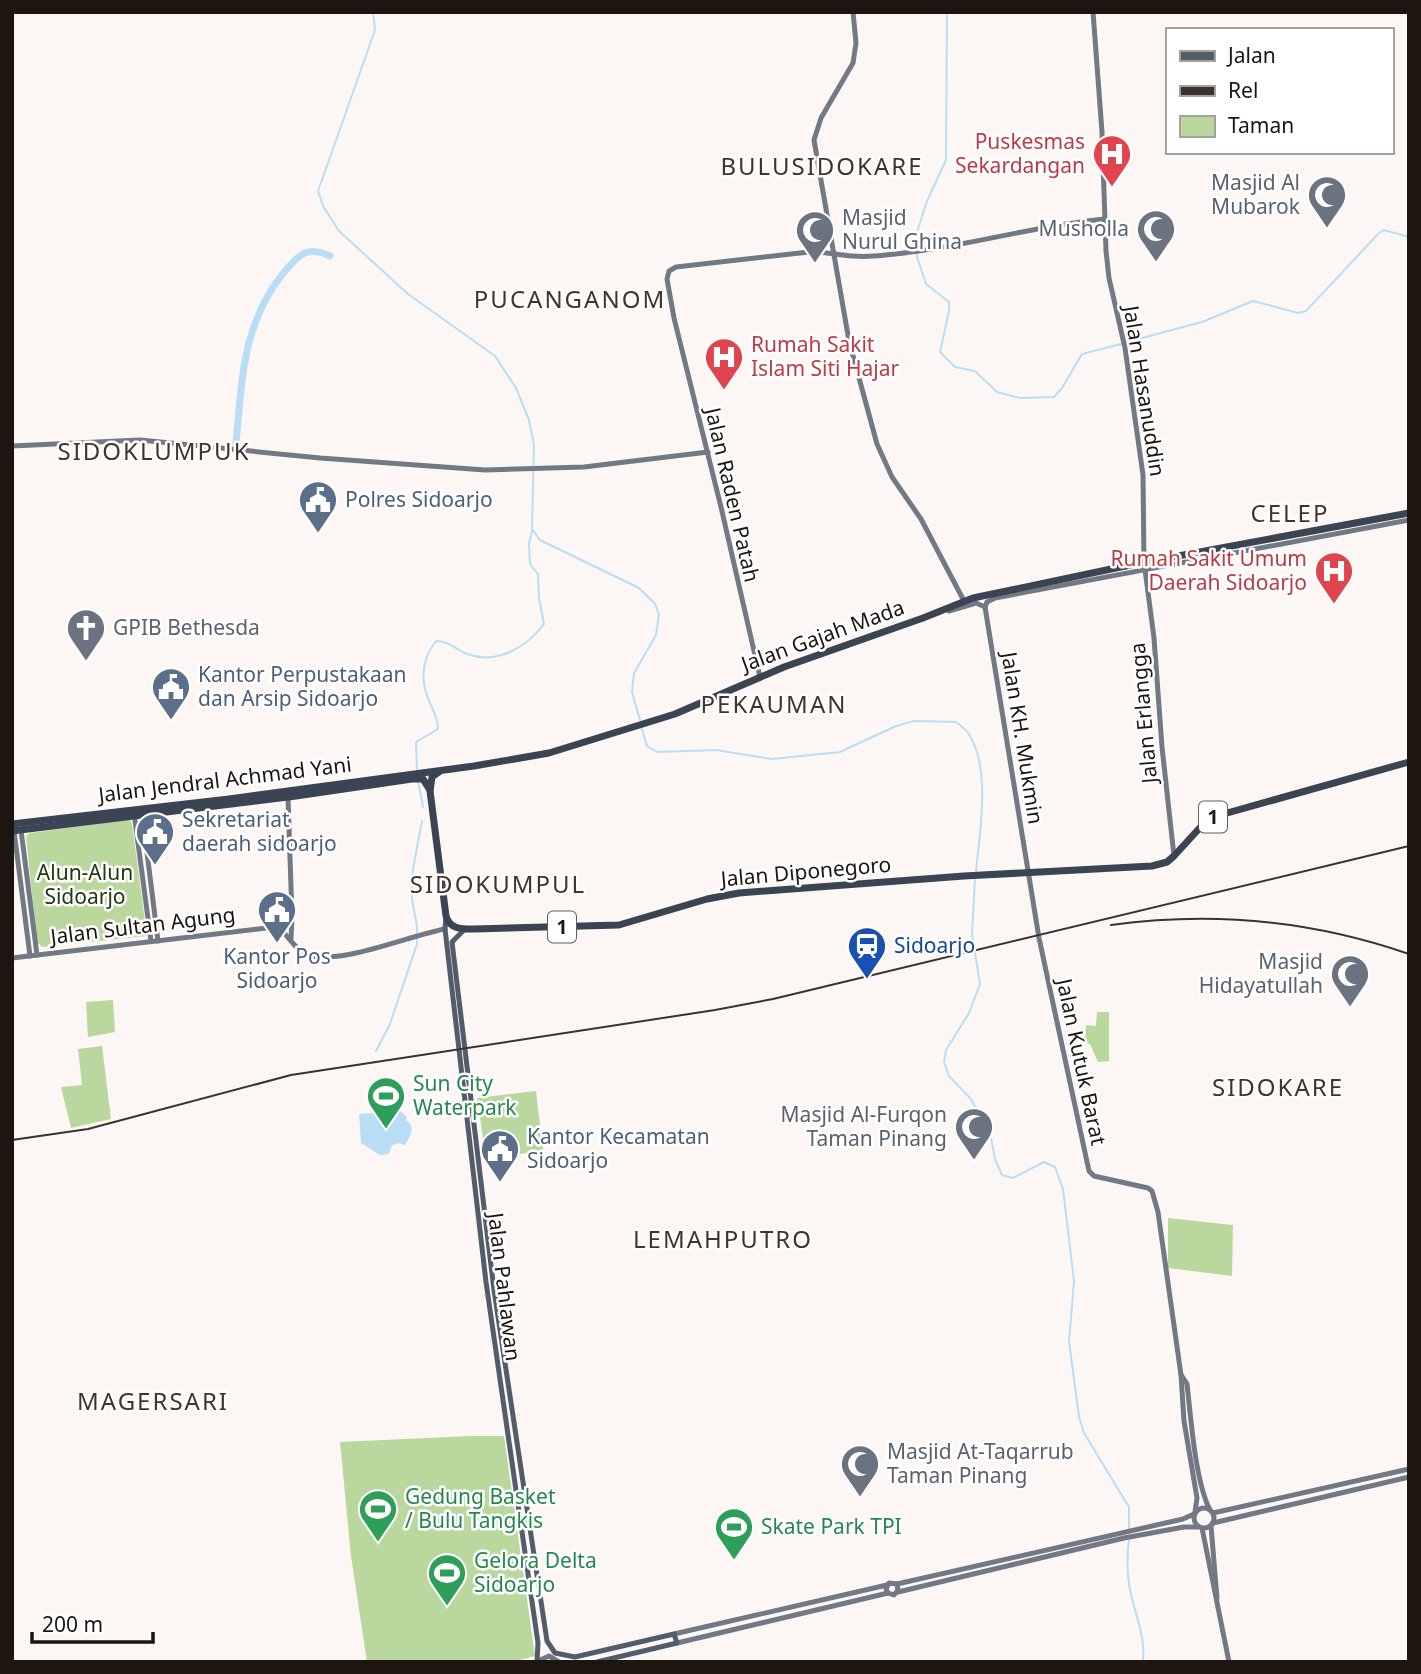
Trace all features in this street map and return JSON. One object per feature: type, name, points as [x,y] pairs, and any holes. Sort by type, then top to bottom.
[{"type":"highway","name":"Jalan Gajah Mada","points":[[443,770],[549,752],[648,723],[760,677],[993,592],[1409,513]]},
{"type":"highway","name":"1","points":[[1028,873],[1152,866],[1167,862],[1213,817],[1409,762]]},
{"type":"highway","name":"Jalan Jendral Achmad Yani","points":[[138,812],[288,797],[443,770]]},
{"type":"highway","points":[[443,770],[432,778],[428,787],[446,916],[450,925],[465,929]]},
{"type":"highway","name":"Jalan Jendral Achmad Yani","points":[[16,828],[416,775],[423,779],[428,787]]},
{"type":"highway","name":"Jalan Diponegoro","points":[[465,929],[619,925],[707,899],[739,893],[1028,873]]},
{"type":"main road","points":[[853,12],[856,43],[853,64],[821,118],[814,140],[849,341],[877,444],[892,477],[921,519],[964,601]]},
{"type":"main road","name":"Jalan Hasanuddin","points":[[1093,12],[1109,278],[1125,348],[1143,475],[1145,565]]},
{"type":"main road","points":[[834,252],[851,256],[915,252],[1022,230],[1104,219]]},
{"type":"main road","name":"Jalan Raden Patah","points":[[760,677],[667,279],[669,271],[676,267],[809,252],[834,252]]},
{"type":"main road","points":[[12,446],[140,440],[307,457],[485,470],[538,470],[708,452]]},
{"type":"main road","name":"Jalan Gajah Mada","points":[[934,614],[976,603],[985,607],[987,602],[995,598],[1145,565],[1409,520]]},
{"type":"main road","name":"Jalan Erlangga","points":[[1145,565],[1174,856]]},
{"type":"main road","name":"Jalan KH. Mukmin","points":[[985,607],[1028,873]]},
{"type":"main road","points":[[288,797],[291,941]]},
{"type":"main road","points":[[138,812],[158,941]]},
{"type":"main road","points":[[138,812],[151,942]]},
{"type":"main road","points":[[16,828],[37,955]]},
{"type":"main road","points":[[16,828],[30,956]]},
{"type":"main road","name":"Jalan Kutuk Barat","points":[[1028,873],[1038,934],[1089,1171],[1094,1176],[1144,1186],[1152,1191],[1158,1212],[1197,1498],[1195,1513]]},
{"type":"main road","name":"Jalan Pahlawan","points":[[446,916],[445,929],[489,1282],[547,1641],[559,1659]]},
{"type":"main road","points":[[278,928],[287,924],[292,917]]},
{"type":"main road","points":[[278,928],[304,953],[326,956],[368,950],[445,929]]},
{"type":"main road","name":"Jalan Sultan Agung","points":[[12,958],[278,928]]},
{"type":"main road","name":"Jalan Pahlawan","points":[[445,929],[453,946],[489,1282]]},
{"type":"main road","points":[[453,946],[454,939],[465,929]]},
{"type":"main road","name":"Jalan Pahlawan","points":[[491,1291],[538,1643],[537,1661],[549,1656],[559,1659]]},
{"type":"main road","name":"Jalan Kutuk Barat","points":[[1181,1375],[1187,1384],[1196,1449],[1205,1496],[1211,1511]]},
{"type":"main road","points":[[1139,1532],[1187,1518],[1201,1508],[1211,1511],[1409,1469]]},
{"type":"main road","points":[[1387,1474],[1389,1482]]},
{"type":"main road","points":[[597,1662],[888,1593],[894,1595],[1124,1535],[1189,1526],[1200,1527],[1409,1477]]},
{"type":"main road","points":[[1211,1511],[1217,1601],[1229,1662]]},
{"type":"main road","points":[[1195,1513],[1194,1521],[1200,1527],[1217,1601]]},
{"type":"main road","points":[[559,1659],[891,1582],[897,1584],[1080,1546]]},
{"type":"main road","points":[[897,1584],[898,1592]]},
{"type":"main road","points":[[887,1585],[888,1593]]},
{"type":"main road","points":[[814,1602],[816,1612]]},
{"type":"main road","points":[[674,1634],[677,1643]]},
{"type":"green space","name":"Alun-Alun Sidoarjo","points":[[130,820],[132,824],[147,936],[42,947],[37,942],[26,836],[30,833]]},
{"type":"green space","points":[[113,1000],[115,1032],[88,1037],[86,1002]]},
{"type":"green space","points":[[1097,1012],[1109,1012],[1109,1061],[1098,1062],[1090,1044],[1085,1043],[1086,1025],[1096,1026]]},
{"type":"green space","points":[[102,1046],[111,1119],[71,1128],[61,1087],[82,1085],[78,1049]]},
{"type":"green space","points":[[536,1091],[543,1151],[486,1158],[477,1098]]},
{"type":"green space","points":[[1168,1218],[1233,1225],[1232,1276],[1168,1268]]},
{"type":"green space","points":[[504,1436],[535,1656],[512,1662],[367,1662],[351,1556],[340,1442]]},
{"type":"water","name":"Sun City Waterpark","points":[[400,1111],[407,1117],[412,1129],[404,1146],[400,1143],[392,1145],[389,1154],[380,1155],[361,1143],[359,1114]]},
{"type":"waterway","points":[[373,12],[375,30],[318,191],[323,206],[339,231],[408,294],[495,356],[516,388],[529,420],[534,445],[532,529],[540,540],[639,588],[655,604],[659,614],[656,635],[634,673],[632,692],[640,720]]},
{"type":"waterway","points":[[947,12],[946,160],[927,201],[917,232],[917,257],[926,284],[949,302],[940,352],[955,367],[975,371],[997,392],[1020,398],[1054,397],[1082,354],[1121,344]]},
{"type":"waterway","points":[[1127,342],[1202,322],[1253,301],[1298,313],[1306,311],[1379,233],[1384,230],[1409,237]]},
{"type":"waterway","points":[[236,444],[243,375],[252,332],[260,311],[285,271],[299,256],[315,251],[330,256]]},
{"type":"waterway","points":[[417,771],[416,742],[438,729],[424,679],[427,656],[436,641],[467,654],[489,657],[510,652],[529,640],[544,624],[538,574],[530,564],[529,543],[532,531]]},
{"type":"waterway","points":[[641,726],[647,746],[657,752],[716,750],[772,759],[840,752],[896,726],[914,721],[956,722],[968,733],[980,764],[982,801],[976,873]]},
{"type":"waterway","points":[[418,780],[423,807]]},
{"type":"waterway","points":[[376,1051],[390,1024],[417,944],[412,899],[413,869],[422,821]]},
{"type":"waterway","points":[[975,879],[972,933],[980,984],[969,1013],[946,1050],[944,1062],[949,1076],[970,1098],[990,1132],[995,1159],[1002,1175],[1013,1178],[1044,1162],[1055,1167],[1063,1189],[1074,1281],[1069,1341],[1079,1417],[1084,1433],[1129,1507],[1129,1530]]},
{"type":"waterway","points":[[1129,1539],[1128,1578],[1143,1642],[1143,1662]]},
{"type":"railway","points":[[12,1140],[88,1129],[291,1075],[773,999],[1409,846]]},
{"type":"railway","points":[[1111,925],[1187,919],[1262,922],[1335,933],[1409,954]]},
{"type":"place","name":"Puskesmas Sekardangan","points":[[1112,188]]},
{"type":"place","name":"Masjid Al Mubarok","points":[[1327,229]]},
{"type":"place","name":"Musholla","points":[[1156,263]]},
{"type":"place","name":"Masjid Nurul Ghina","points":[[815,264]]},
{"type":"place","name":"Rumah Sakit Islam Siti Hajar","points":[[724,391]]},
{"type":"place","name":"Polres Sidoarjo","points":[[318,534]]},
{"type":"place","name":"Rumah Sakit Umum Daerah Sidoarjo","points":[[1334,605]]},
{"type":"place","name":"GPIB Bethesda","points":[[86,662]]},
{"type":"place","name":"Kantor Perpustakaan dan Arsip Sidoarjo","points":[[171,721]]},
{"type":"place","name":"Sekretariat daerah sidoarjo","points":[[155,866]]},
{"type":"place","name":"Kantor Pos Sidoarjo","points":[[277,944]]},
{"type":"place","name":"Sidoarjo","points":[[867,980]]},
{"type":"place","name":"Masjid Hidayatullah","points":[[1350,1008]]},
{"type":"place","name":"Sun City Waterpark","points":[[386,1130]]},
{"type":"place","name":"Masjid Al-Furqon Taman Pinang","points":[[974,1161]]},
{"type":"place","name":"Kantor Kecamatan Sidoarjo","points":[[500,1183]]},
{"type":"place","name":"Masjid At-Taqarrub Taman Pinang","points":[[860,1498]]},
{"type":"place","name":"Gedung Basket / Bulu Tangkis","points":[[378,1543]]},
{"type":"place","name":"Skate Park TPI","points":[[734,1561]]},
{"type":"place","name":"Gelora Delta Sidoarjo","points":[[447,1607]]},
{"type":"district","name":"BULUSIDOKARE","points":[[822,167]]},
{"type":"district","name":"PUCANGANOM","points":[[570,300]]},
{"type":"district","name":"SIDOKLUMPUK","points":[[154,452]]},
{"type":"district","name":"CELEP","points":[[1290,514]]},
{"type":"district","name":"PEKAUMAN","points":[[774,705]]},
{"type":"district","name":"SIDOKUMPUL","points":[[498,885]]},
{"type":"district","name":"SIDOKARE","points":[[1278,1088]]},
{"type":"district","name":"LEMAHPUTRO","points":[[723,1240]]},
{"type":"district","name":"MAGERSARI","points":[[153,1402]]}]
